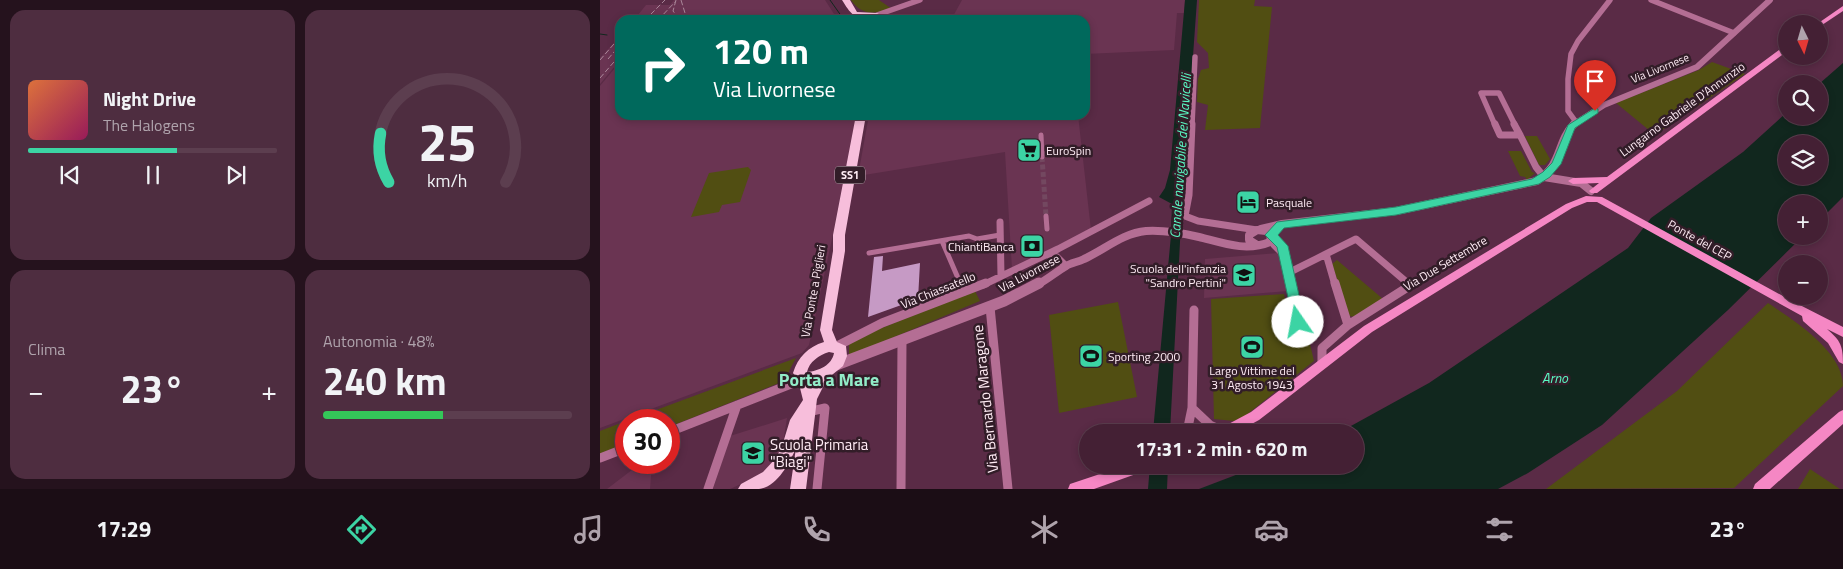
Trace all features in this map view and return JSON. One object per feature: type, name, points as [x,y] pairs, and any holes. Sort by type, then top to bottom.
[{"type":"main road","points":[[846,0],[854,12],[859,15]]},
{"type":"main road","points":[[1828,19],[1843,8]]},
{"type":"main road","points":[[854,12],[877,15]]},
{"type":"main road","name":"Lungarno Gabriele D'Annunzio","points":[[1594,195],[1607,180],[1778,55]]},
{"type":"main road","name":"Via Ponte a Piglieri","points":[[814,353],[819,340],[860,120]]},
{"type":"main road","points":[[1573,181],[1607,180]]},
{"type":"main road","name":"Ponte del CEP","points":[[1594,195],[1624,214],[1778,299]]},
{"type":"main road","name":"Via Due Settembre","points":[[1238,424],[1255,416],[1359,336],[1413,301],[1549,217],[1594,195]]},
{"type":"main road","name":"Via Ponte a Piglieri","points":[[836,365],[841,353],[839,348],[834,346],[826,330],[839,251],[839,234]]},
{"type":"main road","name":"Ponte del CEP","points":[[1789,305],[1820,328],[1842,352]]},
{"type":"main road","name":"Ponte del CEP","points":[[1790,305],[1843,332]]},
{"type":"main road","points":[[798,489],[809,404],[800,368],[814,353],[834,346]]},
{"type":"main road","points":[[804,378],[813,378],[823,374],[836,365]]},
{"type":"main road","points":[[746,489],[768,477],[782,463],[789,448],[795,424],[809,404],[823,374]]},
{"type":"main road","points":[[1760,489],[1843,416]]},
{"type":"main road","points":[[1075,489],[1120,474]]},
{"type":"street","points":[[877,15],[920,0]]},
{"type":"street","points":[[1544,177],[1556,164],[1569,131],[1576,122],[1568,111],[1568,79],[1571,54],[1578,41],[1610,0]]},
{"type":"street","points":[[1651,0],[1734,33]]},
{"type":"street","name":"Via Livornese","points":[[1576,122],[1618,99],[1698,66],[1770,0]]},
{"type":"street","points":[[893,15],[908,5]]},
{"type":"street","points":[[1196,57],[1189,195],[1186,201],[1185,216],[1200,221],[1232,224],[1254,233],[1268,232],[1270,242],[1284,256],[1298,322]]},
{"type":"street","points":[[1520,136],[1500,135],[1481,93],[1499,93],[1538,170],[1544,177]]},
{"type":"street","points":[[1041,135],[1042,156],[1054,153]]},
{"type":"street","points":[[1234,246],[1254,233],[1280,225],[1396,211],[1516,186],[1544,177],[1582,183],[1594,195]]},
{"type":"street","name":"Via Chiassatello","points":[[834,346],[863,332],[964,292],[1049,255],[1148,200]]},
{"type":"street","points":[[1046,216],[1046,229]]},
{"type":"street","points":[[1000,222],[1001,276]]},
{"type":"street","points":[[1270,242],[1280,225]]},
{"type":"street","name":"Via Livornese","points":[[836,365],[990,307],[1036,285],[1066,266],[1083,260],[1130,234],[1158,230],[1192,235],[1234,246],[1270,242]]},
{"type":"street","points":[[1254,233],[1252,242],[1270,242]]},
{"type":"street","points":[[869,254],[969,236],[978,239],[1000,235]]},
{"type":"street","name":"Via Due Settembre","points":[[1288,273],[1356,239],[1410,285],[1348,325],[1322,348],[1322,364]]},
{"type":"street","points":[[942,241],[964,292]]},
{"type":"street","points":[[1326,254],[1348,325]]},
{"type":"street","points":[[1049,255],[1057,257],[1066,266]]},
{"type":"street","name":"Via Bernardo Maragone","points":[[990,307],[1008,489]]},
{"type":"street","points":[[1189,424],[1192,408],[1194,310]]},
{"type":"street","points":[[901,489],[902,341]]},
{"type":"street","points":[[680,428],[791,384]]},
{"type":"street","points":[[809,404],[825,408],[817,489]]},
{"type":"street","points":[[708,489],[737,405]]},
{"type":"street","points":[[1192,408],[1214,424]]},
{"type":"street","points":[[600,458],[615,452]]},
{"type":"shaded area","points":[[674,0],[825,0],[836,15],[638,15],[646,5],[670,5]]},
{"type":"shaded area","points":[[851,0],[879,0],[892,9],[874,13],[864,11]]},
{"type":"shaded area","points":[[962,0],[1185,0],[1184,13],[1177,13],[1174,50],[1090,54],[1090,15],[954,15]]},
{"type":"shaded area","points":[[1199,0],[1255,0],[1254,6],[1272,7],[1260,128],[1205,130],[1208,105],[1197,102],[1198,79],[1201,70],[1209,68],[1208,53],[1197,42]]},
{"type":"shaded area","points":[[615,42],[615,66],[600,84],[600,58]]},
{"type":"shaded area","points":[[1712,62],[1745,74],[1655,135],[1616,103],[1699,70]]},
{"type":"shaded area","points":[[615,68],[615,120],[855,120],[809,345],[802,353],[651,409],[615,409],[615,422],[600,428],[600,86]]},
{"type":"shaded area","points":[[868,120],[1079,120],[1091,230],[1012,269],[1005,152],[858,176]]},
{"type":"shaded area","points":[[1525,136],[1537,136],[1550,159],[1545,165],[1539,165]]},
{"type":"shaded area","points":[[1508,151],[1521,151],[1532,172],[1535,173],[1527,180],[1525,177],[1520,176]]},
{"type":"shaded area","points":[[748,167],[751,170],[740,202],[722,205],[719,212],[691,217],[709,173]]},
{"type":"shaded area","name":"Scuola dell'infanzia \"Sandro Pertini\"","points":[[1278,253],[1287,291],[1204,298],[1205,259]]},
{"type":"shaded area","points":[[1337,260],[1383,299],[1356,317],[1349,316],[1332,264]]},
{"type":"shaded area","points":[[975,291],[980,301],[849,356],[849,343],[869,333]]},
{"type":"shaded area","points":[[1284,294],[1291,323],[1305,323],[1314,361],[1245,416],[1234,421],[1214,419],[1211,299]]},
{"type":"shaded area","name":"Sporting 2000","points":[[1118,302],[1137,397],[1059,413],[1049,315]]},
{"type":"shaded area","points":[[1768,303],[1803,328],[1826,349],[1841,373],[1843,386],[1734,488],[1546,489],[1677,391]]},
{"type":"shaded area","points":[[796,358],[789,371],[789,379],[680,423],[680,409],[659,409]]},
{"type":"shaded area","name":"Scuola Primaria \"Biagi\"","points":[[787,418],[782,449],[771,467],[752,479],[730,489],[713,489],[730,436]]},
{"type":"shaded area","points":[[615,425],[615,448],[600,454],[600,431]]},
{"type":"shaded area","points":[[1810,469],[1840,489],[1798,489]]},
{"type":"shaded area","points":[[627,474],[651,474],[650,489],[607,489]]},
{"type":"water","name":"Canale navigabile dei Navicelli","points":[[1185,0],[1197,0],[1181,223],[1170,424],[1154,424],[1171,235],[1172,204],[1159,197],[1165,188],[1170,170]]},
{"type":"water","name":"Arno","points":[[1843,63],[1843,197],[1828,212],[1828,195],[1778,195],[1778,245],[1794,245],[1784,255],[1778,255],[1778,261],[1728,310],[1602,425],[1528,473],[1498,489],[1199,489],[1238,474],[1364,474],[1364,424],[1355,424],[1429,383],[1628,248],[1651,218],[1743,152],[1778,120],[1778,125],[1828,125],[1828,76]]},
{"type":"water","points":[[1149,474],[1168,474],[1167,489],[1148,489]]},
{"type":"building","points":[[883,256],[882,271],[920,263],[918,299],[868,317],[874,257]]},
{"type":"waterway","points":[[830,0],[841,15]]},
{"type":"waterway","points":[[600,34],[607,35]]},
{"type":"tunnel","points":[[1042,157],[1046,216]]},
{"type":"railway","points":[[650,15],[665,0]]},
{"type":"railway","points":[[681,0],[685,13],[688,15]]},
{"type":"railway","points":[[663,15],[676,1]]},
{"type":"railway","points":[[676,1],[673,11],[676,15]]},
{"type":"railway","points":[[600,60],[615,43]]},
{"type":"railway","points":[[608,59],[615,51]]},
{"type":"railway","points":[[600,78],[615,61]]},
{"type":"place","name":"EuroSpin","points":[[1029,150]]},
{"type":"place","name":"Pasquale","points":[[1248,202]]},
{"type":"place","name":"ChiantiBanca","points":[[1032,246]]},
{"type":"place","name":"Scuola dell'infanzia \"Sandro Pertini\"","points":[[1244,275]]},
{"type":"place","name":"Largo Vittime del 31 Agosto 1943","points":[[1252,347]]},
{"type":"place","name":"Sporting 2000","points":[[1091,356]]},
{"type":"place","name":"Scuola Primaria \"Biagi\"","points":[[753,453]]},
{"type":"district","name":"Porta a Mare","points":[[829,379]]},
{"type":"route","points":[[1298,322],[1284,249],[1271,236],[1280,225],[1396,211],[1488,193],[1536,181],[1547,175],[1556,164],[1571,127],[1595,111]]}]
